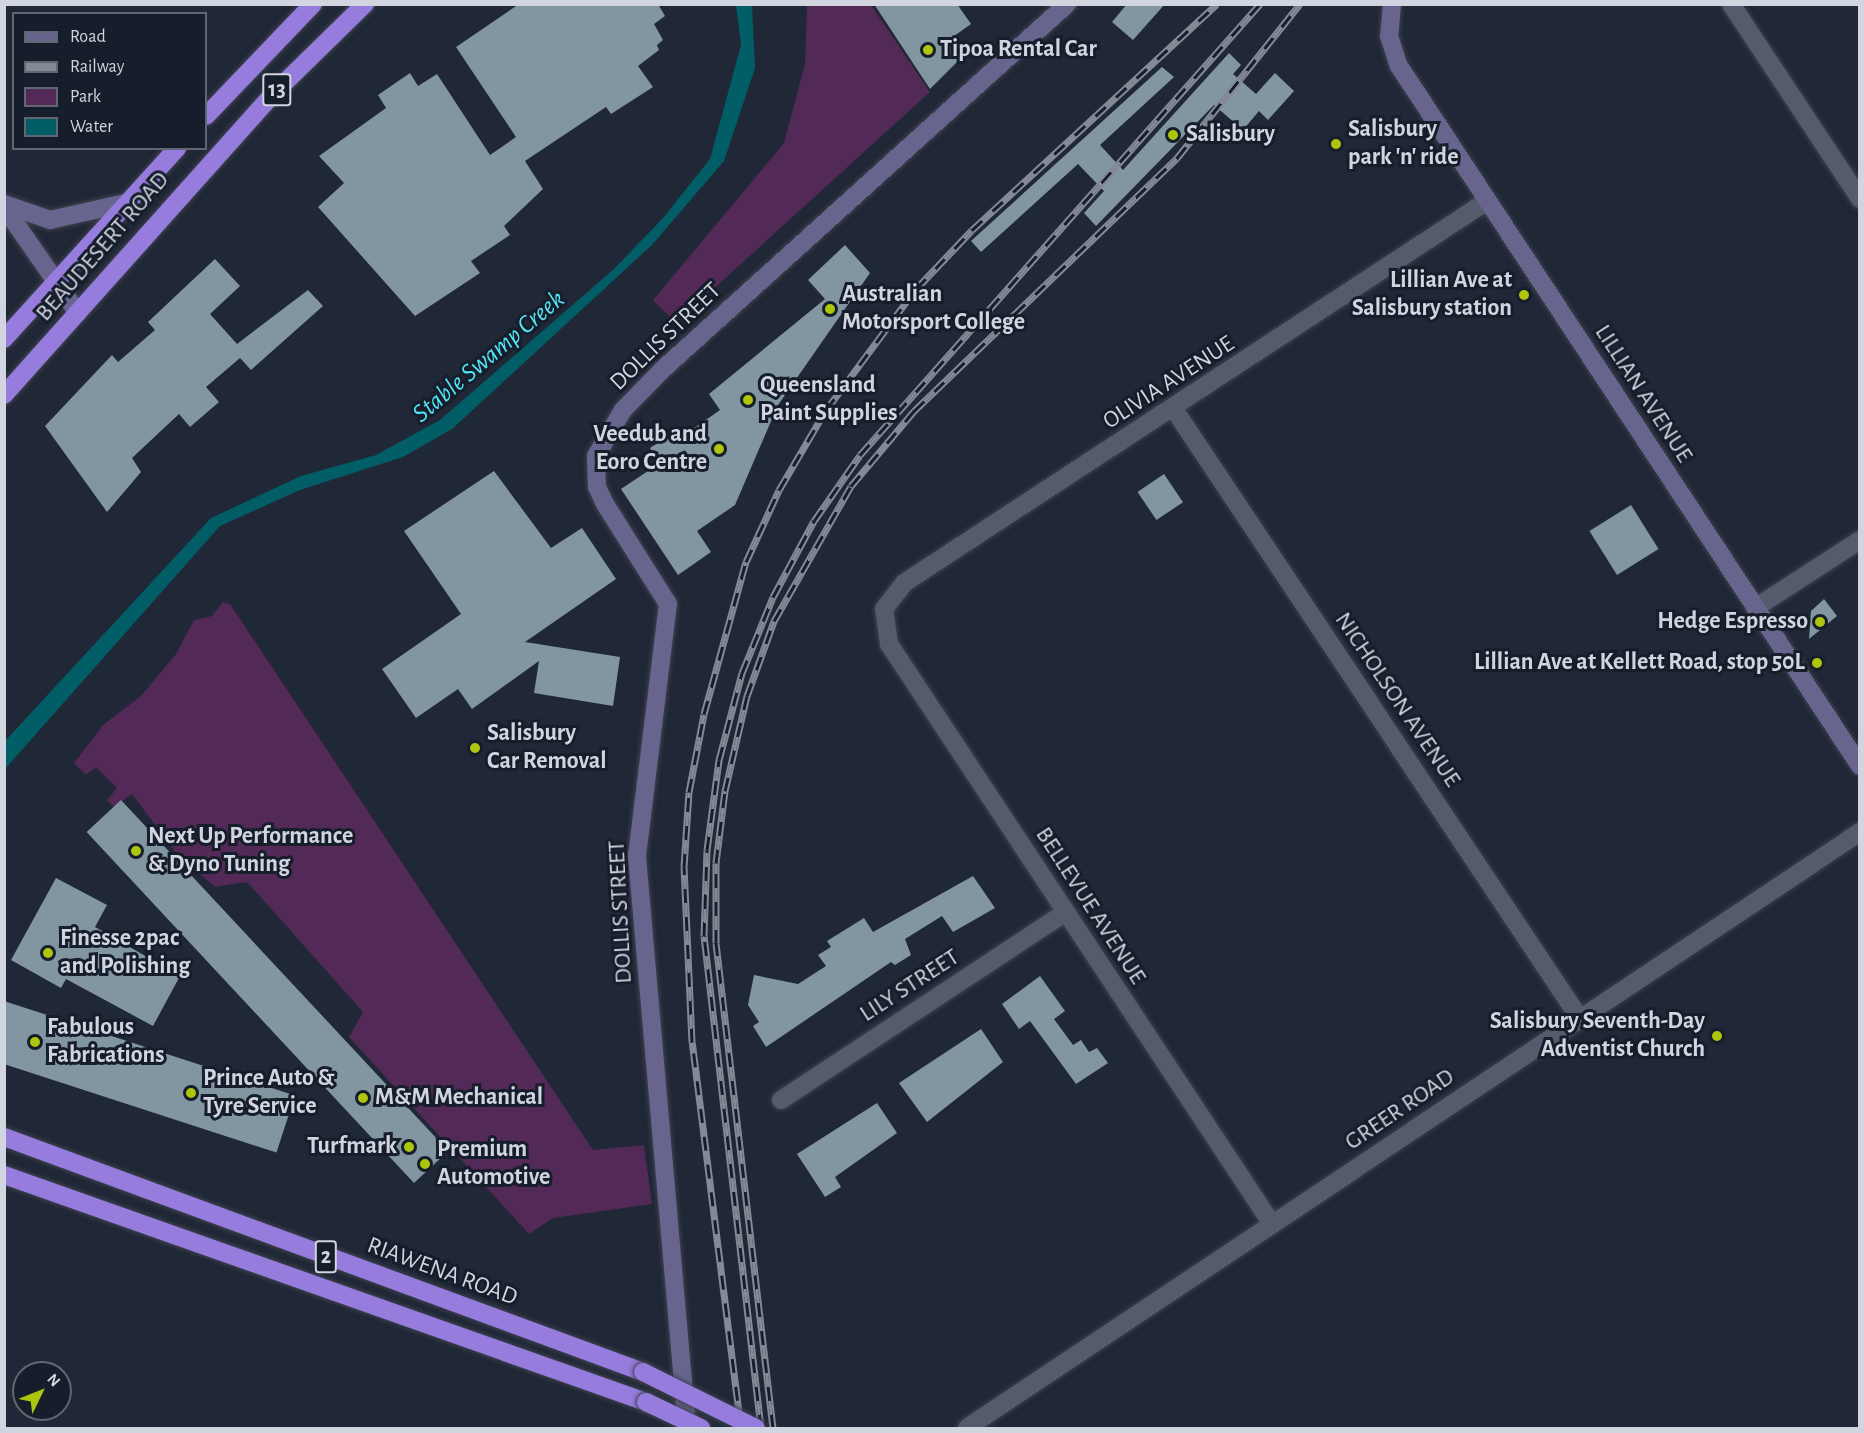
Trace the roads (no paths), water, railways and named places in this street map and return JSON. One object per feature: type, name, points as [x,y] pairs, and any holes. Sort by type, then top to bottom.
[{"type":"highway","name":"13","points":[[207,115],[313,4]]},
{"type":"highway","name":"BEAUDESERT ROAD","points":[[4,395],[271,96],[365,4]]},
{"type":"highway","name":"BEAUDESERT ROAD","points":[[4,339],[175,150]]},
{"type":"highway","name":"RIAWENA ROAD","points":[[4,1137],[643,1372],[756,1428]]},
{"type":"highway","name":"2","points":[[4,1175],[646,1402],[701,1428]]},
{"type":"street","name":"DOLLIS STREET","points":[[687,1428],[681,1322],[637,856],[668,604],[604,504],[597,487],[596,456],[623,410],[662,370],[1067,4]]},
{"type":"street","name":"LILLIAN AVENUE","points":[[1392,4],[1390,46],[1487,201],[1860,766]]},
{"type":"street","points":[[1731,4],[1860,200]]},
{"type":"street","points":[[4,206],[50,220],[130,201]]},
{"type":"street","name":"OLIVIA AVENUE","points":[[884,609],[904,583],[1174,409],[1487,201]]},
{"type":"street","points":[[4,206],[55,283],[78,313]]},
{"type":"street","name":"NICHOLSON AVENUE","points":[[1174,409],[1580,1019]]},
{"type":"street","points":[[1755,608],[1860,540]]},
{"type":"street","name":"BELLEVUE AVENUE","points":[[884,609],[889,644],[1272,1224]]},
{"type":"street","name":"GREER ROAD","points":[[967,1428],[1860,832]]},
{"type":"street","name":"LILY STREET","points":[[781,1100],[1065,913]]},
{"type":"water","points":[[736,5],[752,5],[755,68],[724,161],[652,245],[452,429],[403,457],[300,490],[220,526],[5,769],[5,741],[211,518],[301,476],[376,455],[440,420],[614,269],[663,218],[710,159],[741,45]]},
{"type":"railway","points":[[741,1428],[692,1042],[684,867],[689,792],[704,714],[746,562],[779,490],[826,410],[916,289],[972,230],[1217,4]]},
{"type":"railway","points":[[761,1428],[704,936],[707,850],[719,760],[742,673],[773,597],[814,521],[860,455],[1260,4]]},
{"type":"railway","points":[[773,1428],[716,943],[716,863],[725,791],[747,696],[774,621],[851,486],[914,411],[1177,158],[1300,4]]},
{"type":"place","name":"Tipoa Rental Car","points":[[928,50]]},
{"type":"place","name":"Salisbury","points":[[1173,135]]},
{"type":"place","name":"Salisbury park 'n' ride","points":[[1336,144]]},
{"type":"place","name":"Lillian Ave at Salisbury station","points":[[1524,295]]},
{"type":"place","name":"Australian Motorsport College","points":[[830,309]]},
{"type":"place","name":"Queensland Paint Supplies","points":[[748,400]]},
{"type":"place","name":"Veedub and Eoro Centre","points":[[719,449]]},
{"type":"place","name":"Hedge Espresso","points":[[1820,622]]},
{"type":"place","name":"Lillian Ave at Kellett Road, stop 50L","points":[[1817,663]]},
{"type":"place","name":"Salisbury Car Removal","points":[[475,748]]},
{"type":"place","name":"Next Up Performance & Dyno Tuning","points":[[136,851]]},
{"type":"place","name":"Finesse 2pac and Polishing","points":[[48,953]]},
{"type":"place","name":"Salisbury Seventh-Day Adventist Church","points":[[1717,1036]]},
{"type":"place","name":"Fabulous Fabrications","points":[[35,1042]]},
{"type":"place","name":"Prince Auto & Tyre Service","points":[[191,1093]]},
{"type":"place","name":"M&M Mechanical","points":[[363,1098]]},
{"type":"place","name":"Turfmark","points":[[409,1147]]},
{"type":"place","name":"Premium Automotive","points":[[425,1164]]},
{"type":"water label","name":"Stable Swamp Creek","points":[[489,357]]}]
